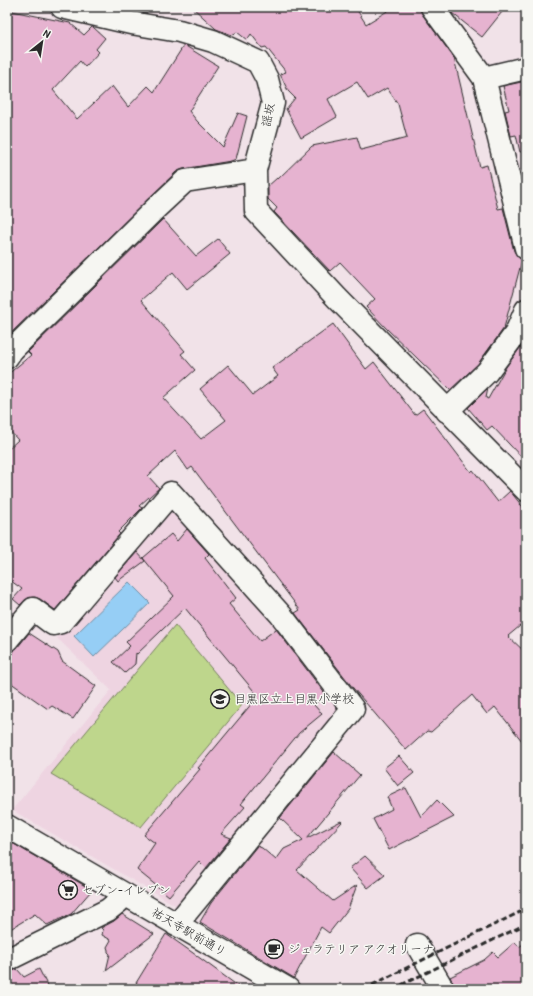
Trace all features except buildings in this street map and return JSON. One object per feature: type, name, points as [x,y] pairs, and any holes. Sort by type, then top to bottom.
[{"type":"street","name":"謡坂","points":[[62,7],[133,15],[213,41],[258,62],[267,79],[273,103],[255,170],[256,211],[318,279],[526,490]]},
{"type":"street","points":[[432,7],[484,78],[526,248]]},
{"type":"street","points":[[484,78],[526,68]]},
{"type":"street","points":[[13,354],[185,180],[255,170]]},
{"type":"street","points":[[448,411],[491,366],[516,333],[526,310]]},
{"type":"street","points":[[7,640],[32,609],[53,624],[61,622],[172,493],[281,614],[353,709],[176,925]]},
{"type":"street","name":"祐天寺駅前通り","points":[[7,826],[282,988]]},
{"type":"street","points":[[7,960],[108,910],[118,902],[123,894]]},
{"type":"street","points":[[417,945],[443,989]]},
{"type":"shaded area","name":"目黒区立上目黒小学校","points":[[172,504],[279,621],[342,709],[177,906],[12,810],[111,690],[57,638]]},
{"type":"green space","points":[[175,625],[242,705],[141,827],[51,774]]},
{"type":"water","points":[[129,582],[150,603],[94,657],[74,636]]},
{"type":"railway","points":[[364,989],[526,909]]},
{"type":"railway","points":[[393,989],[526,924]]},
{"type":"place","name":"目黒区立上目黒小学校","points":[[220,699]]},
{"type":"place","name":"セブン-イレブン","points":[[68,890]]},
{"type":"place","name":"ジェラテリア アクオリーナ","points":[[274,949]]}]
